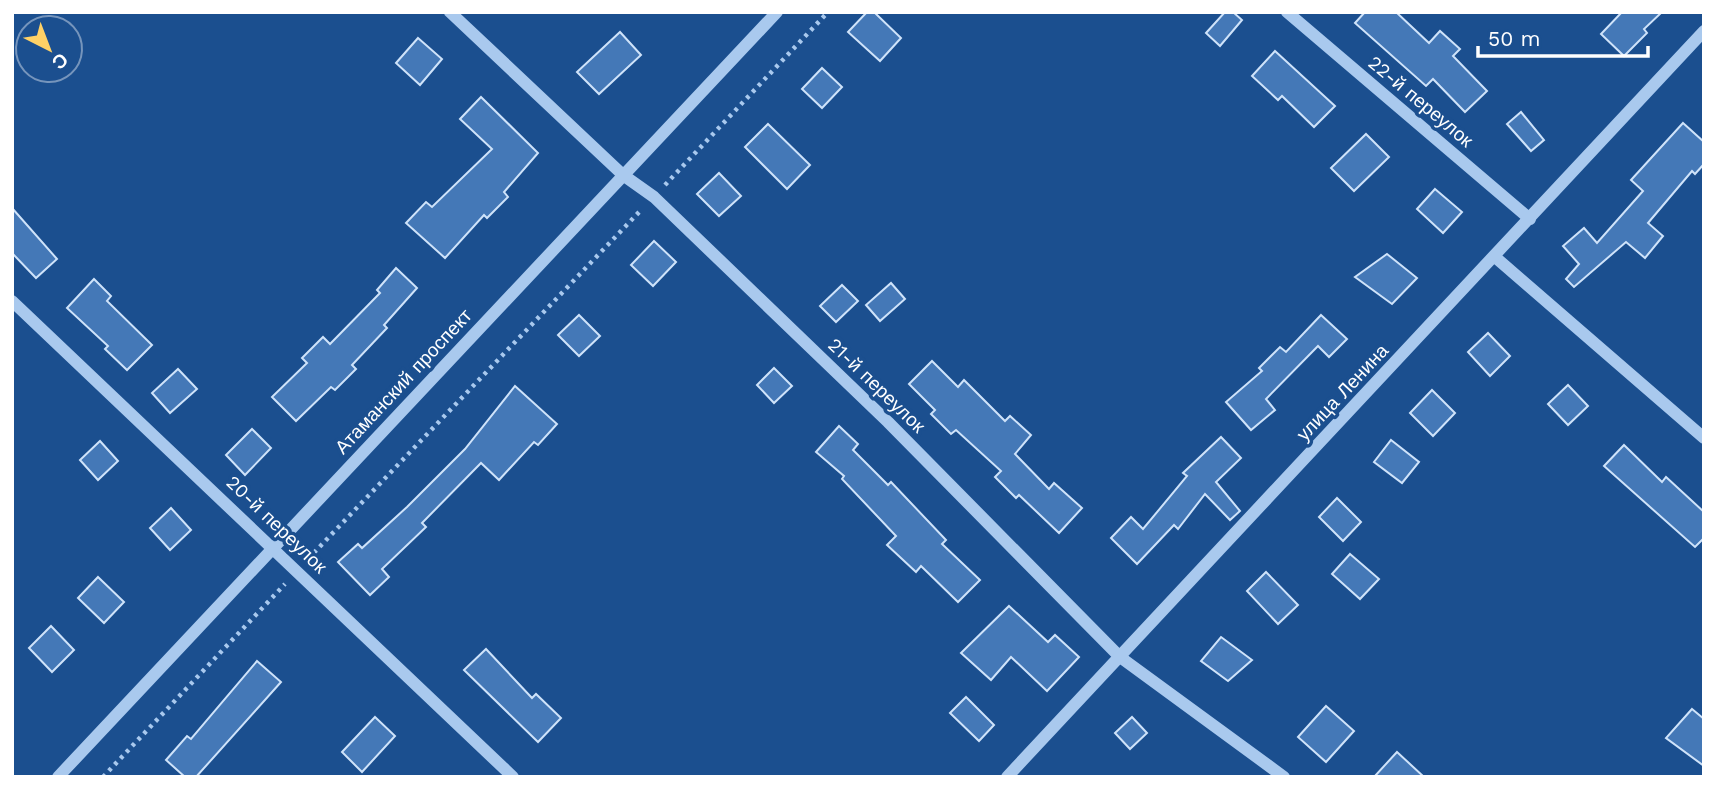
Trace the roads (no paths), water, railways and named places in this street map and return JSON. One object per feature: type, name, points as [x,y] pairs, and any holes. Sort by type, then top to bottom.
[{"type":"street","name":"21-й переулок","points":[[450,12],[623,176],[653,197],[888,422],[1120,657],[1283,777]]},
{"type":"street","name":"Атаманский проспект","points":[[58,777],[777,12]]},
{"type":"street","name":"22-й переулок","points":[[1287,12],[1530,219]]},
{"type":"street","name":"улица Ленина","points":[[1007,777],[1704,32]]},
{"type":"street","points":[[1495,257],[1704,438]]},
{"type":"street","name":"20-й переулок","points":[[12,301],[513,777]]}]
